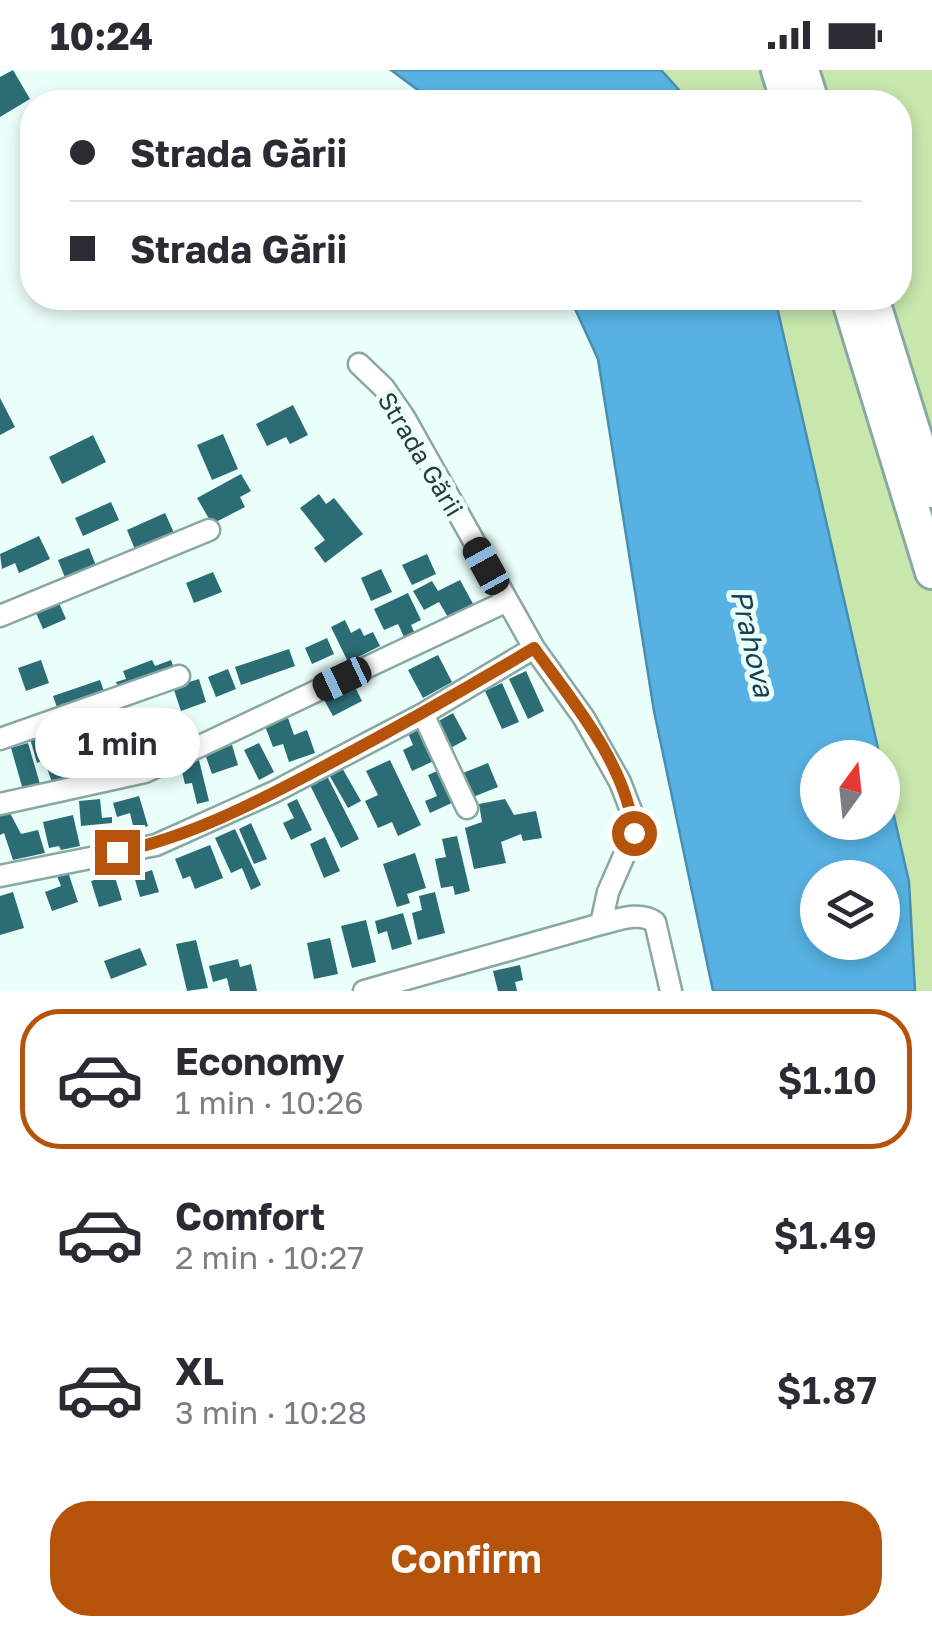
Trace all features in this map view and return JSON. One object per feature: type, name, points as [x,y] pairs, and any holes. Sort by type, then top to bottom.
[{"type":"highway","points":[[852,310],[932,572]]},
{"type":"highway","points":[[876,310],[932,491]]},
{"type":"street","name":"Strada Gării","points":[[359,364],[384,388],[404,418],[534,648],[584,718],[620,782],[632,813],[634,833],[608,892],[601,924]]},
{"type":"street","points":[[0,616],[210,530]]},
{"type":"street","points":[[0,804],[145,772],[507,601]]},
{"type":"street","points":[[0,876],[156,845],[274,792],[423,714],[534,648]]},
{"type":"street","points":[[0,740],[179,676]]},
{"type":"street","points":[[423,714],[467,808]]},
{"type":"street","points":[[364,991],[636,916],[655,922],[672,991]]},
{"type":"green space","points":[[661,70],[932,70],[932,991],[915,991],[909,882],[899,840],[900,740],[876,740],[778,310],[912,310],[912,90],[679,90]]},
{"type":"water","points":[[391,70],[661,70],[679,90],[418,90]]},
{"type":"water","name":"Prahova","points":[[576,310],[778,310],[876,740],[800,740],[800,840],[899,840],[909,882],[915,991],[713,991],[654,711],[598,359]]},
{"type":"building","points":[[13,70],[25,90],[20,90],[20,105],[0,117],[0,77]]},
{"type":"building","points":[[0,398],[15,427],[0,435]]},
{"type":"building","points":[[293,405],[308,435],[290,444],[286,437],[267,446],[256,424]]},
{"type":"building","points":[[223,434],[238,469],[212,480],[197,445]]},
{"type":"building","points":[[93,435],[106,462],[62,484],[49,457]]},
{"type":"building","points":[[241,474],[251,491],[240,497],[245,507],[212,524],[197,498]]},
{"type":"building","points":[[319,494],[326,504],[334,498],[363,534],[325,563],[314,548],[325,540],[300,508]]},
{"type":"building","points":[[111,502],[119,520],[83,536],[75,518]]},
{"type":"building","points":[[165,513],[175,535],[136,552],[127,530]]},
{"type":"building","points":[[39,536],[50,559],[19,573],[15,563],[2,569],[0,554]]},
{"type":"building","points":[[89,548],[97,568],[66,580],[58,560]]},
{"type":"building","points":[[427,554],[436,574],[412,585],[402,565]]},
{"type":"building","points":[[381,569],[392,592],[371,601],[361,578]]},
{"type":"building","points":[[213,572],[222,592],[194,603],[186,583]]},
{"type":"building","points":[[460,580],[477,611],[452,624],[439,602],[424,610],[413,591],[432,581],[438,591]]},
{"type":"building","points":[[408,593],[421,620],[411,625],[417,638],[407,643],[398,624],[384,630],[374,609]]},
{"type":"building","points":[[59,603],[66,619],[43,629],[36,613]]},
{"type":"building","points":[[345,620],[351,633],[360,628],[364,636],[373,632],[380,646],[348,662],[331,627]]},
{"type":"building","points":[[327,638],[334,654],[312,664],[305,648]]},
{"type":"building","points":[[289,649],[295,666],[241,685],[235,667]]},
{"type":"building","points":[[438,655],[452,682],[423,698],[408,670]]},
{"type":"building","points":[[41,660],[49,683],[26,691],[18,668]]},
{"type":"building","points":[[152,660],[155,666],[171,660],[176,674],[120,694],[116,682],[126,679],[123,671]]},
{"type":"building","points":[[228,669],[236,689],[216,697],[208,677]]},
{"type":"building","points":[[526,671],[544,711],[528,719],[509,679]]},
{"type":"building","points":[[199,679],[206,702],[181,711],[173,687]]},
{"type":"building","points":[[100,680],[106,697],[59,713],[53,696]]},
{"type":"building","points":[[353,683],[362,701],[333,716],[323,698]]},
{"type":"building","points":[[502,683],[519,722],[502,729],[485,691]]},
{"type":"building","points":[[453,713],[467,739],[445,751],[431,725]]},
{"type":"building","points":[[91,715],[101,744],[72,753],[79,777],[53,785],[44,760],[37,763],[29,735]]},
{"type":"building","points":[[157,718],[160,726],[168,723],[176,743],[156,750],[140,724]]},
{"type":"building","points":[[288,718],[294,735],[307,730],[315,753],[289,762],[283,744],[273,747],[265,726]]},
{"type":"building","points":[[120,721],[125,742],[105,747],[100,726]]},
{"type":"building","points":[[420,725],[436,760],[412,771],[403,750],[413,745],[407,731]]},
{"type":"building","points":[[148,742],[153,756],[147,758],[149,764],[136,768],[134,762],[121,767],[116,753]]},
{"type":"building","points":[[28,743],[40,784],[23,790],[11,748]]},
{"type":"building","points":[[259,743],[274,772],[259,780],[244,750]]},
{"type":"building","points":[[232,745],[238,765],[212,774],[205,754]]},
{"type":"building","points":[[199,760],[209,801],[197,804],[192,783],[185,784],[180,764]]},
{"type":"building","points":[[390,760],[421,825],[398,836],[392,822],[378,828],[365,801],[378,795],[366,771]]},
{"type":"building","points":[[488,763],[498,787],[468,799],[458,775]]},
{"type":"building","points":[[341,766],[361,801],[348,808],[328,773]]},
{"type":"building","points":[[442,769],[456,801],[430,813],[425,801],[437,796],[428,775]]},
{"type":"building","points":[[326,774],[359,839],[341,848],[309,783]]},
{"type":"building","points":[[139,796],[148,826],[134,830],[130,813],[117,817],[113,803]]},
{"type":"building","points":[[100,799],[102,818],[112,817],[112,823],[81,826],[79,801]]},
{"type":"building","points":[[297,799],[312,830],[291,840],[283,823],[294,818],[287,804]]},
{"type":"building","points":[[505,799],[514,815],[536,811],[542,838],[523,841],[521,834],[501,842],[506,863],[474,869],[465,828],[482,822],[479,804]]},
{"type":"building","points":[[9,811],[21,834],[38,830],[45,853],[13,860],[4,833],[0,835],[0,815]]},
{"type":"building","points":[[73,815],[80,846],[49,848],[43,822]]},
{"type":"building","points":[[251,823],[267,859],[254,864],[239,829]]},
{"type":"building","points":[[235,829],[261,885],[251,890],[242,868],[231,873],[215,838]]},
{"type":"building","points":[[457,836],[470,891],[455,895],[453,886],[441,888],[435,859],[446,857],[442,839]]},
{"type":"building","points":[[325,837],[340,871],[324,878],[310,844]]},
{"type":"building","points":[[210,845],[223,878],[195,889],[190,876],[183,879],[175,859]]},
{"type":"building","points":[[415,853],[426,888],[407,894],[410,903],[397,907],[383,864]]},
{"type":"building","points":[[152,870],[159,892],[140,897],[134,876]]},
{"type":"building","points":[[68,872],[78,902],[52,911],[45,892],[61,886],[57,876]]},
{"type":"building","points":[[114,874],[122,900],[99,907],[91,881]]},
{"type":"building","points":[[13,892],[24,928],[0,935],[0,896]]},
{"type":"building","points":[[435,892],[445,933],[418,940],[412,913],[422,910],[419,896]]},
{"type":"building","points":[[403,913],[412,944],[392,950],[387,931],[378,934],[375,921]]},
{"type":"building","points":[[366,920],[376,962],[352,968],[341,926]]},
{"type":"building","points":[[330,938],[338,974],[314,979],[307,943]]},
{"type":"building","points":[[196,940],[208,988],[187,991],[176,944]]},
{"type":"building","points":[[140,948],[147,965],[111,979],[104,961]]},
{"type":"building","points":[[238,959],[240,967],[251,964],[257,991],[230,991],[227,978],[213,982],[209,966]]},
{"type":"building","points":[[520,965],[523,980],[515,982],[517,991],[498,991],[493,971]]},
{"type":"route","points":[[117,852],[156,845],[274,792],[423,714],[534,648],[584,718],[620,782],[632,813],[634,833]]}]
